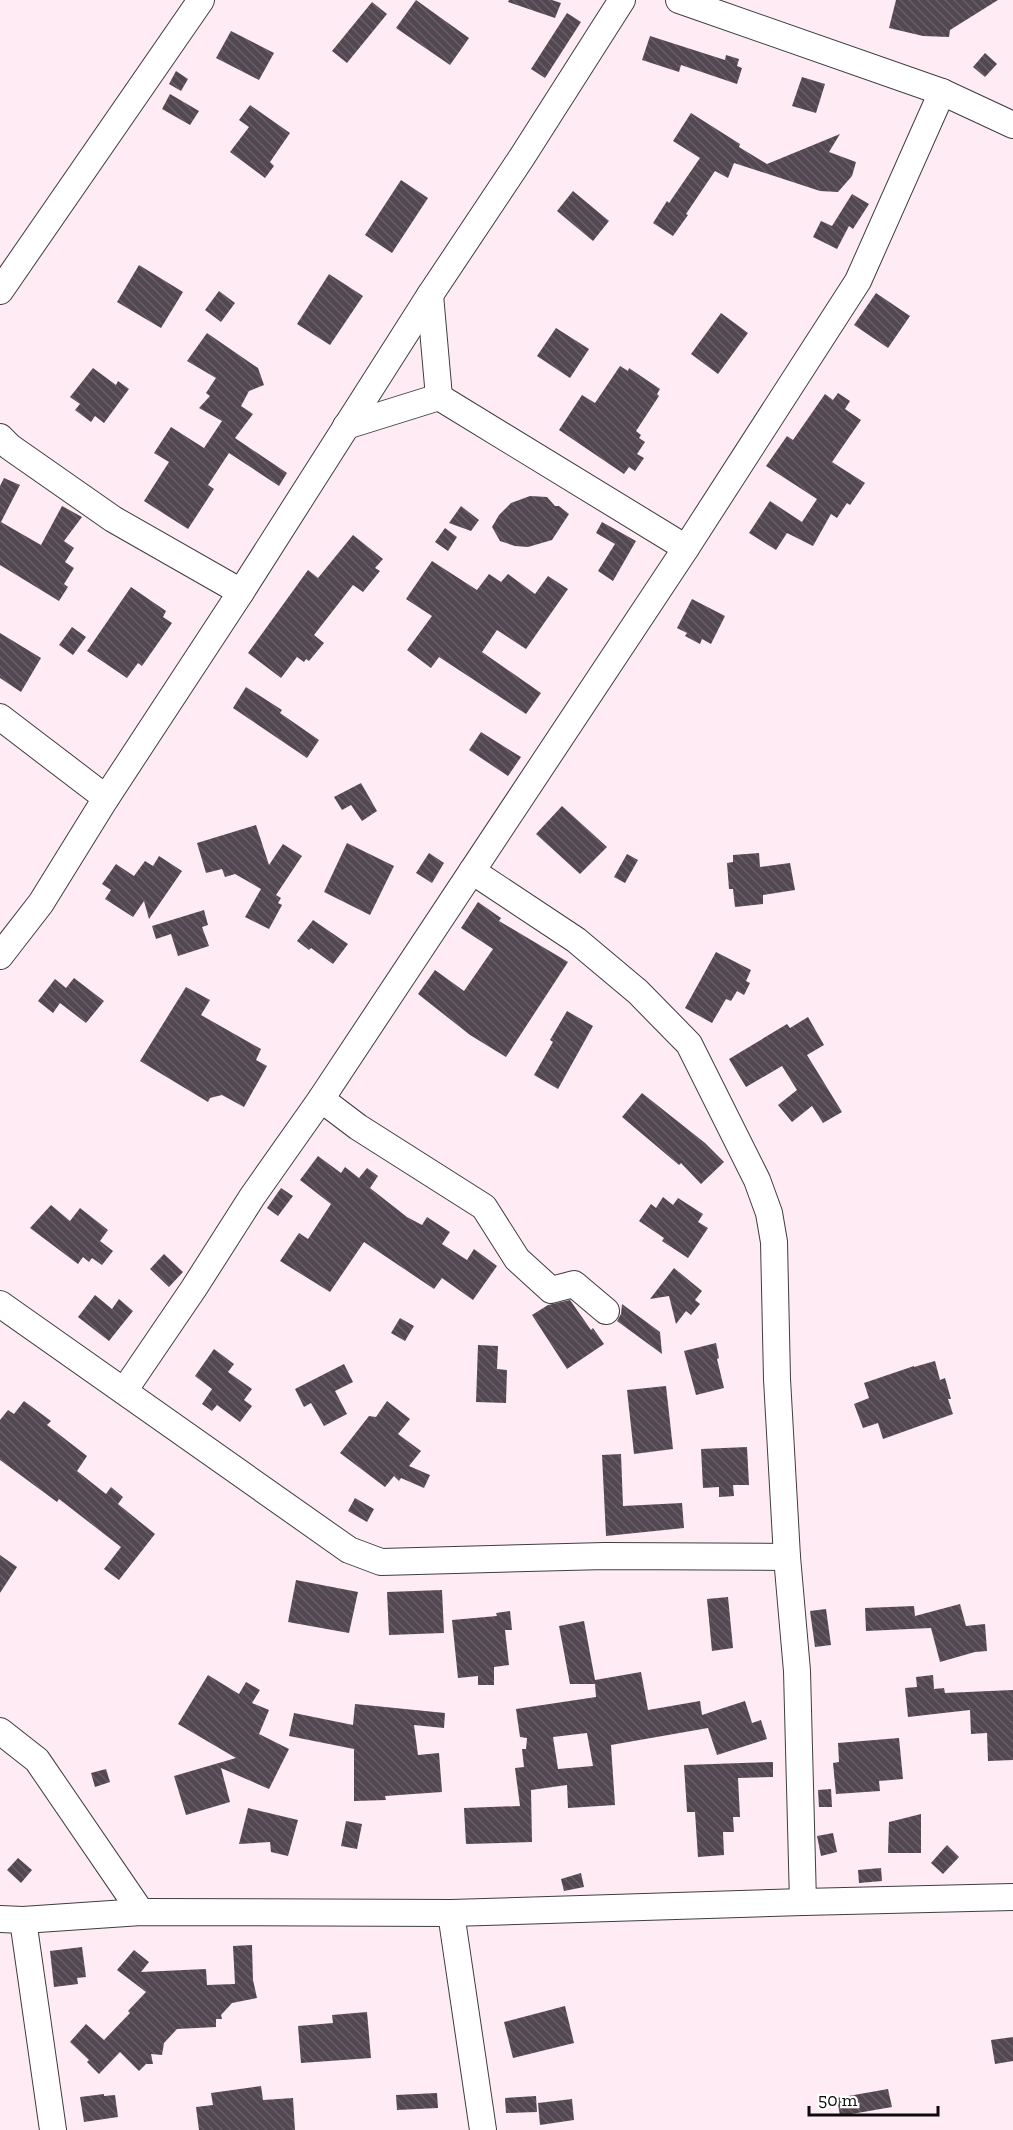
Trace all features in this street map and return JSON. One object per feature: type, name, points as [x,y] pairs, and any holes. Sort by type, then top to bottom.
[{"type":"street","points":[[0,291],[201,0]]},
{"type":"street","points":[[0,956],[41,903],[430,294],[522,157],[622,0]]},
{"type":"street","points":[[679,0],[942,92],[1013,125]]},
{"type":"street","points":[[124,1391],[252,1197],[321,1099],[686,548],[858,281],[942,92]]},
{"type":"street","points":[[430,294],[439,397]]},
{"type":"street","points":[[346,426],[439,397],[686,548]]},
{"type":"street","points":[[0,437],[10,447],[113,519],[241,592]]},
{"type":"street","points":[[0,717],[106,798]]},
{"type":"street","points":[[472,871],[576,940],[638,992],[689,1044],[757,1180],[769,1213],[774,1242],[777,1378],[787,1557],[797,1671],[803,1902]]},
{"type":"street","points":[[321,1099],[358,1127],[484,1207],[517,1259],[551,1290],[574,1284],[606,1311]]},
{"type":"street","points":[[0,1304],[349,1550],[381,1562],[605,1556],[787,1557]]},
{"type":"street","points":[[0,1731],[37,1760],[141,1912]]},
{"type":"street","points":[[53,2130],[12,1919],[141,1912],[451,1913],[1013,1897]]},
{"type":"street","points":[[451,1913],[483,2130]]},
{"type":"building","points":[[416,0],[469,38],[450,65],[396,28]]},
{"type":"building","points":[[509,0],[552,0],[561,3],[555,18],[508,2]]},
{"type":"building","points":[[896,0],[998,0],[950,30],[949,37],[923,36],[889,28]]},
{"type":"building","points":[[372,2],[387,14],[347,63],[332,51]]},
{"type":"building","points":[[567,13],[581,22],[545,78],[531,69]]},
{"type":"building","points":[[231,31],[274,53],[259,80],[216,58]]},
{"type":"building","points":[[650,36],[725,60],[726,55],[739,59],[737,66],[742,68],[737,84],[681,65],[679,72],[642,60]]},
{"type":"building","points":[[985,53],[997,64],[985,77],[973,67]]},
{"type":"building","points":[[176,71],[188,79],[181,91],[169,84]]},
{"type":"building","points":[[802,77],[825,84],[816,113],[792,106]]},
{"type":"building","points":[[170,94],[199,111],[190,125],[162,109]]},
{"type":"building","points":[[250,105],[290,133],[270,162],[274,166],[265,178],[230,152],[249,127],[239,120]]},
{"type":"building","points":[[691,113],[767,164],[840,134],[829,152],[856,162],[852,176],[838,192],[820,191],[734,163],[728,178],[715,171],[673,236],[653,223],[700,158],[673,141]]},
{"type":"building","points":[[401,180],[428,198],[392,253],[365,235]]},
{"type":"building","points":[[573,191],[609,221],[593,241],[557,211]]},
{"type":"building","points":[[852,194],[869,204],[853,229],[849,226],[837,249],[813,237],[821,221],[832,226]]},
{"type":"building","points":[[139,265],[183,292],[161,328],[117,302]]},
{"type":"building","points":[[329,274],[363,296],[330,345],[297,324]]},
{"type":"building","points":[[219,291],[235,303],[221,322],[205,310]]},
{"type":"building","points":[[876,293],[910,316],[888,348],[854,325]]},
{"type":"building","points":[[721,313],[748,333],[718,374],[691,354]]},
{"type":"building","points":[[556,328],[589,349],[570,378],[537,356]]},
{"type":"building","points":[[207,333],[258,368],[264,385],[249,391],[241,406],[253,414],[235,438],[287,473],[279,486],[229,453],[208,485],[214,489],[188,529],[144,501],[169,462],[154,453],[171,427],[204,448],[222,421],[199,408],[210,396],[206,393],[216,378],[187,361]]},
{"type":"building","points":[[620,366],[628,371],[629,368],[660,389],[657,394],[659,396],[636,431],[641,435],[639,438],[645,442],[637,454],[644,458],[635,471],[629,467],[624,474],[559,430],[582,395],[595,403]]},
{"type":"building","points":[[93,368],[116,385],[118,381],[129,389],[104,423],[95,416],[91,422],[75,410],[80,404],[70,397]]},
{"type":"building","points":[[838,393],[850,401],[845,409],[861,420],[832,462],[865,483],[850,505],[847,503],[837,518],[831,514],[813,546],[787,533],[776,550],[749,533],[770,501],[802,522],[817,499],[766,466],[787,436],[793,440],[825,394],[833,400]]},
{"type":"building","points":[[4,478],[20,485],[1,522],[41,545],[62,506],[82,517],[64,541],[74,548],[65,562],[74,568],[64,584],[68,587],[59,601],[0,565],[0,486]]},
{"type":"building","points":[[530,496],[547,497],[555,506],[559,506],[569,514],[552,540],[528,547],[500,541],[492,527],[499,515],[511,503]]},
{"type":"building","points":[[461,506],[479,520],[471,531],[449,523]]},
{"type":"building","points":[[602,522],[636,541],[613,581],[598,571],[615,544],[596,533]]},
{"type":"building","points":[[445,528],[457,537],[448,551],[435,542]]},
{"type":"building","points":[[353,535],[383,559],[375,568],[380,571],[363,592],[353,585],[314,635],[324,643],[309,661],[306,659],[304,662],[297,657],[281,678],[248,653],[308,570],[318,578]]},
{"type":"building","points":[[432,561],[477,590],[489,574],[501,582],[508,574],[535,594],[548,576],[568,589],[526,649],[497,630],[482,652],[541,693],[526,714],[439,657],[431,668],[407,650],[432,616],[406,599]]},
{"type":"building","points":[[131,587],[166,611],[163,617],[172,623],[142,666],[138,663],[127,678],[87,651]]},
{"type":"building","points":[[692,599],[725,616],[711,644],[702,639],[700,644],[685,636],[687,633],[677,628]]},
{"type":"building","points":[[72,627],[86,637],[73,655],[59,645]]},
{"type":"building","points":[[0,633],[41,658],[21,692],[0,678]]},
{"type":"building","points":[[246,687],[282,710],[280,713],[319,740],[307,758],[233,708]]},
{"type":"building","points":[[481,732],[521,757],[508,776],[469,750]]},
{"type":"building","points":[[361,783],[377,811],[362,821],[351,805],[342,810],[334,797]]},
{"type":"building","points":[[562,806],[607,847],[580,874],[536,834]]},
{"type":"building","points":[[256,825],[269,865],[283,844],[302,856],[276,895],[281,898],[278,903],[282,905],[269,929],[245,917],[261,889],[235,874],[225,877],[222,869],[206,873],[197,843]]},
{"type":"building","points":[[347,843],[394,866],[370,915],[324,892]]},
{"type":"building","points":[[429,853],[444,863],[432,883],[416,873]]},
{"type":"building","points":[[759,853],[760,867],[790,863],[795,890],[763,895],[763,904],[735,907],[733,889],[729,889],[727,863],[733,862],[733,855]]},
{"type":"building","points":[[627,854],[638,860],[625,883],[614,877]]},
{"type":"building","points":[[159,856],[182,871],[149,919],[144,901],[133,917],[105,899],[111,890],[102,884],[116,864],[134,876],[145,861],[153,866]]},
{"type":"building","points":[[478,902],[501,918],[499,921],[568,962],[506,1057],[470,1035],[418,994],[435,970],[464,991],[493,949],[461,928]]},
{"type":"building","points":[[204,910],[208,925],[202,927],[209,946],[178,956],[171,934],[156,939],[152,926]]},
{"type":"building","points":[[313,920],[348,944],[333,964],[297,941]]},
{"type":"building","points":[[716,952],[751,970],[746,981],[750,983],[744,995],[737,991],[731,1001],[726,999],[712,1023],[685,1008]]},
{"type":"building","points":[[74,978],[104,1001],[86,1023],[60,1003],[53,1013],[38,1001],[55,979],[66,988]]},
{"type":"building","points":[[186,987],[210,1000],[201,1015],[261,1049],[256,1060],[267,1066],[244,1107],[222,1095],[210,1098],[208,1102],[140,1061]]},
{"type":"building","points":[[567,1011],[593,1026],[558,1089],[534,1075],[553,1042],[550,1040]]},
{"type":"building","points":[[808,1017],[824,1045],[807,1055],[842,1112],[823,1123],[812,1106],[792,1122],[778,1105],[797,1090],[782,1066],[746,1087],[729,1059],[787,1024],[790,1028]]},
{"type":"building","points":[[642,1093],[705,1143],[724,1162],[701,1184],[681,1163],[679,1165],[622,1117]]},
{"type":"building","points":[[318,1156],[341,1173],[345,1167],[359,1178],[367,1168],[378,1176],[370,1188],[407,1217],[422,1225],[427,1217],[450,1232],[442,1244],[467,1260],[474,1249],[497,1266],[473,1300],[442,1278],[434,1289],[364,1242],[330,1292],[280,1261],[299,1233],[308,1239],[331,1204],[300,1180]]},
{"type":"building","points":[[281,1188],[293,1196],[278,1216],[267,1208]]},
{"type":"building","points":[[663,1197],[673,1205],[678,1198],[703,1214],[698,1222],[708,1228],[688,1258],[662,1241],[664,1238],[639,1221],[651,1204],[656,1208]]},
{"type":"building","points":[[51,1205],[70,1221],[80,1208],[108,1230],[100,1241],[113,1251],[102,1265],[92,1258],[89,1262],[83,1257],[78,1264],[30,1228]]},
{"type":"building","points":[[164,1254],[183,1272],[169,1287],[150,1269]]},
{"type":"building","points":[[674,1268],[702,1291],[695,1300],[700,1304],[691,1315],[686,1311],[676,1324],[669,1296],[650,1299]]},
{"type":"building","points":[[95,1295],[112,1309],[119,1299],[133,1311],[109,1341],[78,1317]]},
{"type":"building","points":[[570,1300],[604,1344],[567,1369],[532,1315],[548,1305]]},
{"type":"building","points":[[622,1304],[660,1332],[662,1354],[617,1321],[621,1314]]},
{"type":"building","points":[[400,1318],[414,1326],[405,1341],[391,1333]]},
{"type":"building","points":[[716,1343],[719,1358],[717,1359],[724,1388],[696,1395],[684,1351]]},
{"type":"building","points":[[478,1345],[498,1346],[497,1369],[507,1370],[506,1403],[476,1402]]},
{"type":"building","points":[[214,1349],[234,1364],[228,1372],[252,1389],[244,1400],[252,1406],[240,1422],[217,1405],[212,1411],[202,1404],[212,1389],[195,1376]]},
{"type":"building","points":[[935,1361],[940,1380],[945,1378],[953,1414],[883,1439],[878,1423],[863,1428],[854,1404],[869,1398],[864,1383]]},
{"type":"building","points":[[344,1364],[353,1382],[335,1391],[347,1414],[324,1426],[311,1403],[304,1407],[295,1389]]},
{"type":"building","points":[[666,1386],[673,1449],[634,1454],[627,1390]]},
{"type":"building","points":[[24,1401],[51,1421],[47,1425],[87,1456],[77,1471],[106,1494],[111,1487],[123,1497],[118,1504],[155,1534],[119,1580],[104,1569],[121,1547],[59,1499],[57,1502],[0,1460],[0,1420],[8,1410],[14,1414]]},
{"type":"building","points":[[387,1401],[410,1419],[398,1434],[421,1451],[409,1466],[430,1475],[424,1488],[401,1478],[399,1481],[394,1476],[385,1487],[340,1453],[369,1416],[376,1417]]},
{"type":"building","points":[[747,1447],[749,1485],[733,1485],[734,1496],[719,1497],[719,1487],[703,1488],[701,1449]]},
{"type":"building","points":[[621,1454],[623,1506],[682,1503],[684,1528],[606,1536],[602,1455]]},
{"type":"building","points":[[355,1498],[374,1509],[367,1522],[348,1511]]},
{"type":"building","points":[[0,1555],[17,1567],[0,1593]]},
{"type":"building","points":[[296,1580],[358,1592],[349,1633],[288,1622]]},
{"type":"building","points":[[442,1590],[444,1633],[389,1635],[387,1592]]},
{"type":"building","points":[[728,1597],[733,1648],[712,1651],[707,1599]]},
{"type":"building","points":[[960,1604],[966,1626],[985,1624],[987,1651],[940,1662],[931,1628],[866,1631],[865,1608],[914,1606],[915,1616]]},
{"type":"building","points":[[826,1609],[831,1645],[815,1647],[810,1611]]},
{"type":"building","points":[[510,1611],[512,1630],[505,1630],[509,1665],[494,1667],[494,1685],[478,1685],[478,1676],[458,1678],[452,1620],[497,1616],[496,1613]]},
{"type":"building","points":[[584,1621],[595,1680],[641,1672],[648,1710],[700,1701],[702,1715],[745,1701],[752,1723],[761,1720],[767,1739],[717,1755],[708,1728],[611,1745],[615,1805],[568,1808],[567,1785],[531,1790],[532,1842],[466,1844],[464,1808],[520,1806],[515,1768],[524,1767],[522,1749],[526,1749],[527,1738],[520,1737],[516,1709],[596,1697],[595,1684],[570,1684],[559,1626]],"holes":[[[587,1733],[593,1766],[558,1769],[553,1737]]]},
{"type":"building","points":[[208,1675],[239,1694],[246,1682],[260,1690],[252,1703],[269,1710],[259,1734],[289,1749],[269,1789],[221,1768],[230,1802],[186,1815],[174,1776],[236,1758],[178,1724]]},
{"type":"building","points":[[933,1675],[934,1689],[944,1688],[945,1693],[1013,1690],[1013,1760],[988,1761],[987,1733],[971,1734],[970,1710],[908,1717],[905,1688],[917,1687],[916,1677]]},
{"type":"building","points":[[355,1704],[445,1713],[444,1728],[414,1725],[418,1755],[439,1753],[442,1792],[385,1796],[386,1800],[354,1801],[354,1749],[289,1736],[294,1713],[353,1725]]},
{"type":"building","points":[[899,1738],[903,1779],[879,1781],[880,1791],[836,1794],[833,1763],[839,1762],[838,1743]]},
{"type":"building","points":[[773,1762],[773,1777],[738,1778],[740,1817],[733,1817],[734,1832],[723,1832],[724,1855],[698,1857],[695,1812],[687,1812],[684,1765]]},
{"type":"building","points":[[106,1769],[110,1782],[95,1787],[91,1773]]},
{"type":"building","points":[[831,1789],[832,1807],[819,1807],[818,1790]]},
{"type":"building","points":[[248,1808],[298,1820],[288,1856],[271,1852],[270,1842],[239,1844]]},
{"type":"building","points":[[921,1814],[921,1853],[888,1853],[889,1822]]},
{"type":"building","points":[[346,1821],[362,1824],[357,1849],[341,1846]]},
{"type":"building","points":[[833,1833],[837,1852],[821,1856],[817,1836]]},
{"type":"building","points":[[947,1845],[959,1857],[943,1874],[931,1863]]},
{"type":"building","points":[[18,1858],[32,1870],[21,1883],[7,1870]]},
{"type":"building","points":[[881,1868],[882,1881],[859,1883],[858,1870]]},
{"type":"building","points":[[581,1873],[584,1887],[564,1891],[561,1879]]},
{"type":"building","points":[[252,1945],[253,1980],[257,1998],[232,2003],[221,2015],[222,2019],[216,2019],[216,2027],[177,2029],[164,2043],[162,2055],[151,2054],[153,2064],[146,2064],[139,2071],[120,2052],[99,2074],[87,2062],[89,2060],[70,2042],[86,2024],[104,2040],[146,1992],[117,1970],[134,1950],[149,1962],[141,1972],[206,1969],[207,1985],[235,1984],[233,1946]]},
{"type":"building","points":[[82,1947],[86,1977],[77,1978],[78,1984],[54,1987],[50,1951]]},
{"type":"building","points":[[565,2006],[574,2043],[513,2058],[504,2022]]},
{"type":"building","points":[[367,2012],[371,2058],[301,2063],[298,2026],[333,2023],[332,2015]]},
{"type":"building","points":[[1013,2037],[1013,2061],[995,2064],[991,2040]]},
{"type":"building","points":[[261,2086],[263,2100],[293,2098],[295,2130],[199,2130],[196,2107],[213,2105],[211,2093]]},
{"type":"building","points":[[888,2089],[892,2107],[840,2116],[837,2098]]},
{"type":"building","points":[[437,2093],[438,2108],[397,2110],[396,2095]]},
{"type":"building","points":[[104,2094],[104,2096],[115,2095],[118,2117],[84,2122],[80,2097]]},
{"type":"building","points":[[536,2096],[537,2112],[506,2113],[505,2098]]},
{"type":"building","points":[[572,2099],[574,2120],[540,2125],[538,2103]]}]
